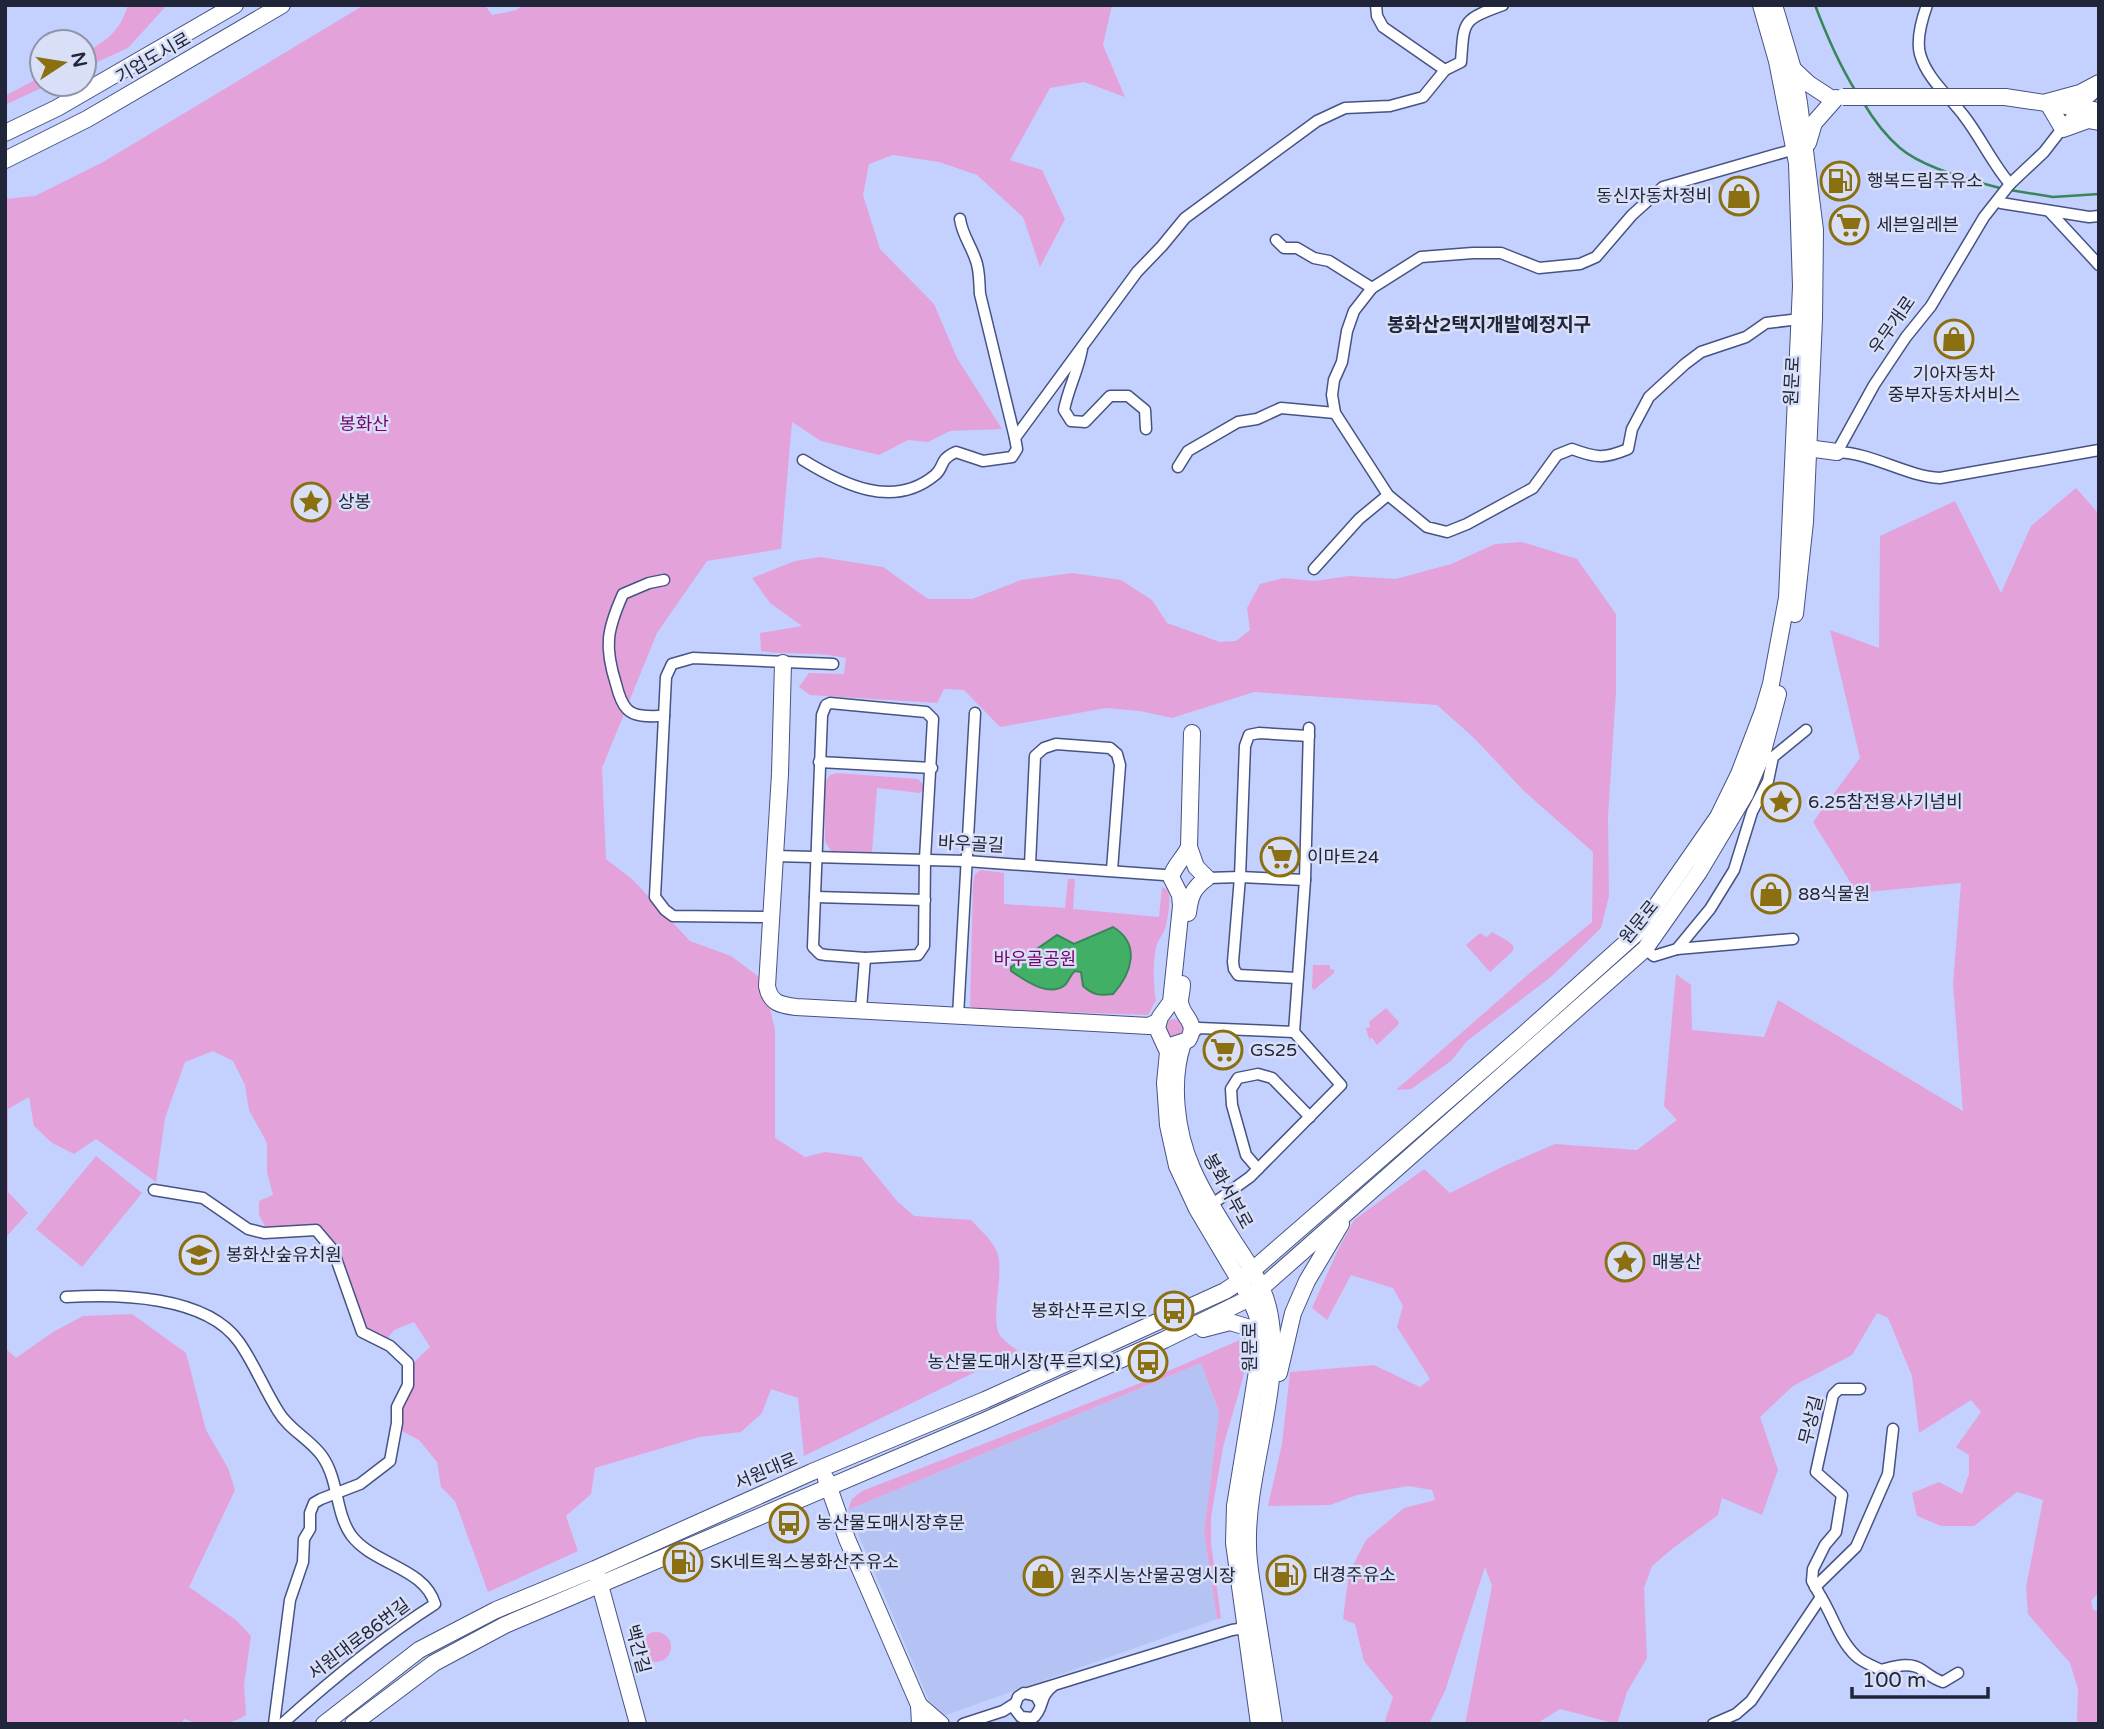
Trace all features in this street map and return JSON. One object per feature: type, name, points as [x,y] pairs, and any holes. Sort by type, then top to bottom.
[{"type":"street","name":"기업도시로","points":[[5,132],[58,108],[235,5]]},
{"type":"street","name":"기업도시로","points":[[5,160],[87,119],[282,5]]},
{"type":"street","points":[[1376,5],[1377,16],[1383,27],[1445,70]]},
{"type":"street","points":[[1015,438],[1137,272],[1163,246],[1185,218],[1317,121],[1345,108],[1390,106],[1423,97],[1445,70],[1461,62],[1463,30],[1474,16],[1503,5]]},
{"type":"street","name":"원문로","points":[[1274,1724],[1234,1543],[1235,1506],[1262,1341],[1246,1275],[1524,1035],[1638,932],[1718,817],[1739,774],[1763,711],[1778,654],[1787,598],[1814,319],[1815,230],[1793,104],[1761,5]]},
{"type":"street","name":"원문로","points":[[1774,5],[1793,69],[1793,104]]},
{"type":"street","points":[[1927,5],[1919,42],[1923,62],[1937,84],[1963,114],[1982,141],[1995,167],[2010,184],[2044,152],[2078,108],[2099,89]]},
{"type":"street","points":[[1793,69],[1809,85],[1837,98]]},
{"type":"street","points":[[2046,102],[2080,93],[2099,83]]},
{"type":"street","points":[[1793,104],[1837,98],[2005,97],[2099,111]]},
{"type":"street","points":[[1800,319],[1766,323],[1746,337],[1701,352],[1649,397],[1632,429],[1628,449],[1609,457],[1591,457],[1572,449],[1556,456],[1533,488],[1447,532],[1427,527],[1388,495],[1335,414],[1332,395],[1334,380],[1342,362],[1347,331],[1354,311],[1372,288],[1421,257],[1501,253],[1539,268],[1580,264],[1596,257],[1632,215],[1664,187],[1801,151],[1814,123],[1837,98]]},
{"type":"street","points":[[2046,102],[2063,129]]},
{"type":"street","points":[[2063,129],[2088,120],[2099,122]]},
{"type":"street","name":"원문로","points":[[1259,1724],[1248,1545],[1250,1509],[1273,1347],[1263,1287],[1645,949],[1699,872],[1768,756],[1789,650],[1805,523],[1801,447],[1801,151]]},
{"type":"street","name":"우무개로","points":[[1837,452],[1874,385],[1906,337],[1931,306],[1972,235],[2000,201],[2010,184]]},
{"type":"street","points":[[2000,201],[2049,211],[2099,216]]},
{"type":"street","points":[[2049,211],[2099,265]]},
{"type":"street","points":[[803,460],[827,474],[876,493],[896,493],[936,474],[945,457],[956,452],[983,461],[1012,457],[1017,449],[1015,438],[980,293],[976,259],[962,231],[960,219]]},
{"type":"street","points":[[1276,240],[1284,248],[1297,248],[1314,258],[1329,261],[1372,288]]},
{"type":"street","points":[[1082,347],[1079,367],[1070,384],[1064,410],[1071,421],[1085,422],[1110,396],[1128,396],[1145,410],[1146,429]]},
{"type":"street","points":[[1178,467],[1188,451],[1238,422],[1257,419],[1281,408],[1335,414]]},
{"type":"street","points":[[1801,447],[1853,452],[1927,477],[1940,478],[2099,450]]},
{"type":"street","points":[[1314,569],[1359,519],[1388,495]]},
{"type":"street","points":[[664,580],[623,594],[613,617],[607,645],[619,695],[627,709],[636,715],[664,716]]},
{"type":"street","points":[[772,917],[673,916],[655,897],[666,677],[669,668],[676,662],[693,659],[834,664]]},
{"type":"street","points":[[783,663],[767,986],[768,995],[773,1001],[783,1006],[861,1009],[1160,1033],[1177,1045],[1190,1027]]},
{"type":"street","points":[[830,703],[926,712],[931,715],[934,724],[932,768],[925,859],[924,946],[921,951],[918,955],[865,958],[826,955],[816,951],[812,940],[819,762],[822,715],[826,705],[830,703]]},
{"type":"street","points":[[958,1016],[975,713]]},
{"type":"street","points":[[1677,949],[1710,909],[1734,870],[1752,812],[1768,781],[1768,756],[1806,730]]},
{"type":"street","points":[[1211,1205],[1258,1169],[1341,1085],[1294,1032],[1305,880],[1309,732],[1259,733],[1249,735],[1245,746],[1234,969],[1238,975],[1297,978]]},
{"type":"street","points":[[1192,733],[1189,848],[1199,878]]},
{"type":"street","points":[[1030,865],[1035,756],[1044,748],[1056,744],[1110,748],[1117,754],[1120,765],[1112,870]]},
{"type":"street","points":[[819,762],[932,768]]},
{"type":"street","points":[[1173,876],[1189,848]]},
{"type":"street","name":"바우골길","points":[[775,856],[966,861],[1173,876]]},
{"type":"street","points":[[1173,876],[1187,863],[1199,878]]},
{"type":"street","points":[[1173,876],[1187,892],[1199,878],[1305,880]]},
{"type":"street","name":"봉화서부로","points":[[1173,876],[1181,900],[1172,994],[1160,1033],[1168,1125],[1177,1166],[1197,1209],[1246,1275]]},
{"type":"street","name":"봉화서부로","points":[[1199,878],[1189,900],[1180,1003],[1190,1027],[1176,1075],[1180,1128],[1191,1168],[1246,1275]]},
{"type":"street","points":[[815,897],[925,900]]},
{"type":"street","points":[[1645,949],[1654,956],[1677,949],[1793,939]]},
{"type":"street","points":[[861,1009],[865,958]]},
{"type":"street","points":[[1160,1033],[1175,1010],[1190,1027],[1294,1032]]},
{"type":"street","points":[[1258,1169],[1246,1155],[1232,1105],[1231,1088],[1238,1078],[1258,1074],[1272,1078],[1310,1117]]},
{"type":"street","name":"서원대로86번길","points":[[154,1190],[203,1198],[248,1229],[264,1233],[316,1230],[333,1250],[362,1332],[390,1346],[408,1363],[408,1385],[397,1407],[390,1461],[360,1484],[314,1503],[310,1513],[310,1530],[304,1539],[303,1562],[290,1600],[274,1724]]},
{"type":"street","points":[[1250,1509],[1293,1312],[1307,1281],[1351,1207]]},
{"type":"street","points":[[1246,1275],[1263,1287]]},
{"type":"street","name":"서원대로","points":[[353,1724],[435,1662],[598,1576],[822,1468],[985,1400],[1225,1291],[1246,1275]]},
{"type":"street","name":"서원대로","points":[[324,1724],[419,1650],[496,1610],[598,1576],[830,1488],[1171,1336],[1250,1298],[1263,1287]]},
{"type":"street","name":"서원대로86번길","points":[[66,1297],[116,1294],[149,1297],[210,1316],[239,1340],[279,1413],[292,1429],[323,1457],[338,1492],[342,1516],[352,1536],[369,1551],[418,1580],[432,1593],[435,1604],[402,1625],[339,1673],[282,1724]]},
{"type":"street","points":[[1171,1336],[1237,1322],[1250,1328],[1256,1339],[1258,1367]]},
{"type":"street","name":"무상길","points":[[1818,1592],[1812,1581],[1813,1569],[1825,1545],[1836,1532],[1842,1495],[1816,1472],[1833,1395],[1839,1389],[1860,1389]]},
{"type":"street","name":"무상길","points":[[1713,1724],[1736,1714],[1751,1701],[1818,1592],[1856,1547],[1888,1475],[1893,1429]]},
{"type":"street","points":[[822,1468],[847,1539],[919,1705],[931,1723]]},
{"type":"street","name":"백간길","points":[[598,1576],[638,1724]]},
{"type":"street","points":[[1818,1592],[1840,1634],[1858,1658],[1881,1670],[1902,1665],[1914,1666],[1932,1679],[1943,1682],[1958,1673]]},
{"type":"street","points":[[963,1724],[1003,1711],[1014,1704],[1018,1697],[1028,1693],[1232,1630],[1252,1627]]},
{"type":"street","points":[[987,1724],[1021,1717],[1034,1718],[1040,1710],[1040,1703],[1046,1691],[1058,1683]]},
{"type":"street","points":[[1028,1693],[1036,1696],[1040,1703]]},
{"type":"street","points":[[1014,1704],[1015,1711],[1021,1717]]},
{"type":"shaded area","points":[[1113,927],[1127,942],[1131,959],[1125,977],[1113,994],[1100,995],[1090,991],[1083,986],[1081,972],[1075,971],[1065,985],[1052,990],[1037,986],[1011,971],[1011,967],[1057,935],[1074,944]]},
{"type":"shaded area","name":"원주시농산물공영시장","points":[[1201,1363],[1219,1412],[1204,1532],[1217,1619],[943,1716],[929,1701],[848,1510]]},
{"type":"green space","points":[[128,5],[167,5],[128,48],[98,62],[98,45],[112,34]]},
{"type":"green space","name":"봉화산","points":[[364,5],[485,5],[492,15],[517,10],[522,5],[1112,5],[1103,45],[1125,97],[1084,82],[1050,88],[1010,160],[1042,170],[1065,219],[1040,267],[1023,217],[977,175],[939,162],[893,155],[869,164],[863,195],[880,249],[934,304],[957,358],[1002,429],[950,431],[928,442],[908,440],[879,455],[821,441],[792,422],[781,549],[707,561],[657,633],[602,768],[606,859],[633,880],[690,941],[731,956],[763,980],[775,1030],[775,1138],[805,1157],[825,1152],[861,1157],[897,1201],[914,1216],[971,1220],[990,1240],[998,1255],[996,1321],[1001,1337],[1018,1351],[804,1456],[798,1398],[771,1389],[762,1413],[741,1432],[699,1437],[595,1468],[591,1494],[566,1516],[578,1551],[488,1592],[455,1501],[441,1487],[437,1462],[419,1440],[402,1431],[401,1408],[409,1367],[430,1347],[414,1322],[394,1330],[383,1344],[363,1330],[319,1232],[267,1230],[259,1215],[259,1201],[273,1195],[267,1172],[267,1143],[249,1110],[245,1085],[233,1061],[213,1051],[185,1062],[165,1118],[156,1182],[96,1139],[74,1154],[52,1143],[34,1126],[29,1097],[8,1109],[8,1192],[28,1213],[5,1238],[5,199],[35,196],[103,162]]},
{"type":"green space","points":[[28,84],[28,94],[5,105],[5,96]]},
{"type":"green space","points":[[2076,488],[2099,514],[2099,1592],[2091,1601],[2093,1610],[2099,1611],[2099,1724],[2079,1724],[2078,1689],[2070,1663],[2028,1614],[2026,1587],[2043,1500],[2017,1492],[1974,1526],[1941,1526],[1917,1516],[1912,1493],[1939,1482],[1962,1494],[1969,1474],[1969,1455],[1956,1447],[1981,1412],[1971,1400],[1919,1433],[1912,1376],[1888,1318],[1877,1313],[1852,1355],[1793,1386],[1760,1417],[1778,1470],[1762,1515],[1722,1498],[1718,1515],[1652,1566],[1644,1588],[1647,1658],[1627,1692],[1617,1724],[1560,1709],[1536,1724],[1465,1724],[1492,1586],[1485,1567],[1445,1691],[1429,1724],[1384,1724],[1393,1697],[1364,1661],[1355,1624],[1343,1619],[1349,1573],[1366,1540],[1404,1508],[1435,1500],[1432,1490],[1408,1486],[1357,1495],[1330,1505],[1268,1506],[1282,1444],[1290,1372],[1374,1365],[1420,1387],[1430,1379],[1397,1327],[1403,1306],[1393,1288],[1351,1275],[1327,1320],[1312,1308],[1354,1220],[1424,1169],[1450,1193],[1555,1144],[1637,1150],[1677,1120],[1664,1106],[1676,974],[1691,985],[1692,1030],[1764,1037],[1778,1000],[1963,1111],[1953,984],[1961,883],[1857,893],[1813,822],[1860,758],[1830,630],[1879,648],[1880,536],[1955,501],[2001,593],[2031,526]]},
{"type":"green space","points":[[1522,542],[1577,559],[1616,614],[1616,691],[1608,817],[1609,896],[1601,928],[1552,976],[1467,1041],[1451,1061],[1411,1089],[1396,1090],[1592,922],[1593,852],[1523,790],[1474,738],[1437,705],[1254,692],[1172,718],[1140,711],[1106,708],[1000,727],[964,690],[944,689],[937,703],[810,695],[799,687],[809,673],[844,674],[846,658],[761,651],[760,633],[802,626],[770,603],[752,578],[795,561],[820,557],[883,567],[928,599],[972,599],[1021,580],[1072,573],[1121,580],[1152,600],[1167,623],[1220,642],[1236,641],[1250,630],[1247,608],[1260,584],[1283,578],[1315,581],[1349,576],[1396,579],[1451,564],[1495,544]]},
{"type":"green space","points":[[837,773],[918,779],[924,785],[920,793],[877,788],[872,852],[831,851],[825,842],[825,782],[830,775]]},
{"type":"green space","name":"바우골공원","points":[[981,870],[1004,873],[1004,904],[1065,908],[1068,879],[1075,879],[1073,909],[1159,917],[1162,887],[1168,890],[1167,920],[1155,956],[1156,1000],[1148,1015],[975,1009],[970,1006],[973,883],[975,874]]},
{"type":"green space","points":[[1492,932],[1514,947],[1490,972],[1466,945],[1480,933],[1487,937]]},
{"type":"green space","points":[[1313,965],[1330,965],[1330,969],[1334,970],[1334,973],[1314,990],[1312,988]]},
{"type":"green space","points":[[1386,1008],[1399,1024],[1377,1045],[1372,1038],[1369,1039],[1366,1028],[1370,1027],[1369,1022]]},
{"type":"green space","points":[[1174,1019],[1180,1022],[1183,1028],[1180,1034],[1174,1037],[1168,1034],[1165,1028],[1168,1022]]},
{"type":"green space","points":[[96,1156],[142,1193],[82,1267],[36,1229]]},
{"type":"green space","points":[[132,1314],[186,1353],[206,1430],[228,1468],[235,1490],[189,1587],[236,1620],[251,1636],[244,1685],[246,1715],[231,1722],[216,1724],[184,1719],[181,1724],[5,1724],[5,1348],[16,1358],[53,1332],[83,1316]]},
{"type":"green space","points":[[1242,1339],[1247,1354],[1243,1378],[1223,1447],[1211,1517],[1211,1543],[1221,1618],[1217,1619],[1204,1532],[1219,1412],[1201,1363],[848,1510],[852,1499],[862,1491],[1143,1382]]},
{"type":"green space","points":[[656,1632],[667,1636],[671,1647],[667,1658],[656,1662],[645,1658],[641,1647],[645,1636]]},
{"type":"waterway","points":[[1815,5],[1833,49],[1855,90]]},
{"type":"waterway","points":[[1863,102],[1884,132],[1909,155],[1948,172],[2000,188]]},
{"type":"waterway","points":[[2010,190],[2053,197],[2099,194]]},
{"type":"place","name":"행복드림주유소","points":[[1840,181]]},
{"type":"place","name":"동신자동차정비","points":[[1739,196]]},
{"type":"place","name":"세븐일레븐","points":[[1849,225]]},
{"type":"place","name":"기아자동차 중부자동차서비스","points":[[1954,339]]},
{"type":"place","name":"상봉","points":[[311,502]]},
{"type":"place","name":"6.25참전용사기념비","points":[[1781,802]]},
{"type":"place","name":"이마트24","points":[[1280,857]]},
{"type":"place","name":"88식물원","points":[[1771,894]]},
{"type":"place","name":"GS25","points":[[1223,1050]]},
{"type":"place","name":"봉화산숲유치원","points":[[199,1255]]},
{"type":"place","name":"매봉산","points":[[1625,1262]]},
{"type":"place","name":"봉화산푸르지오","points":[[1174,1311]]},
{"type":"place","name":"농산물도매시장(푸르지오)","points":[[1148,1362]]},
{"type":"place","name":"농산물도매시장후문","points":[[789,1523]]},
{"type":"place","name":"SK네트웍스봉화산주유소","points":[[683,1562]]},
{"type":"place","name":"대경주유소","points":[[1286,1575]]},
{"type":"place","name":"원주시농산물공영시장","points":[[1043,1576]]},
{"type":"district","name":"봉화산2택지개발예정지구","points":[[1489,325]]}]
